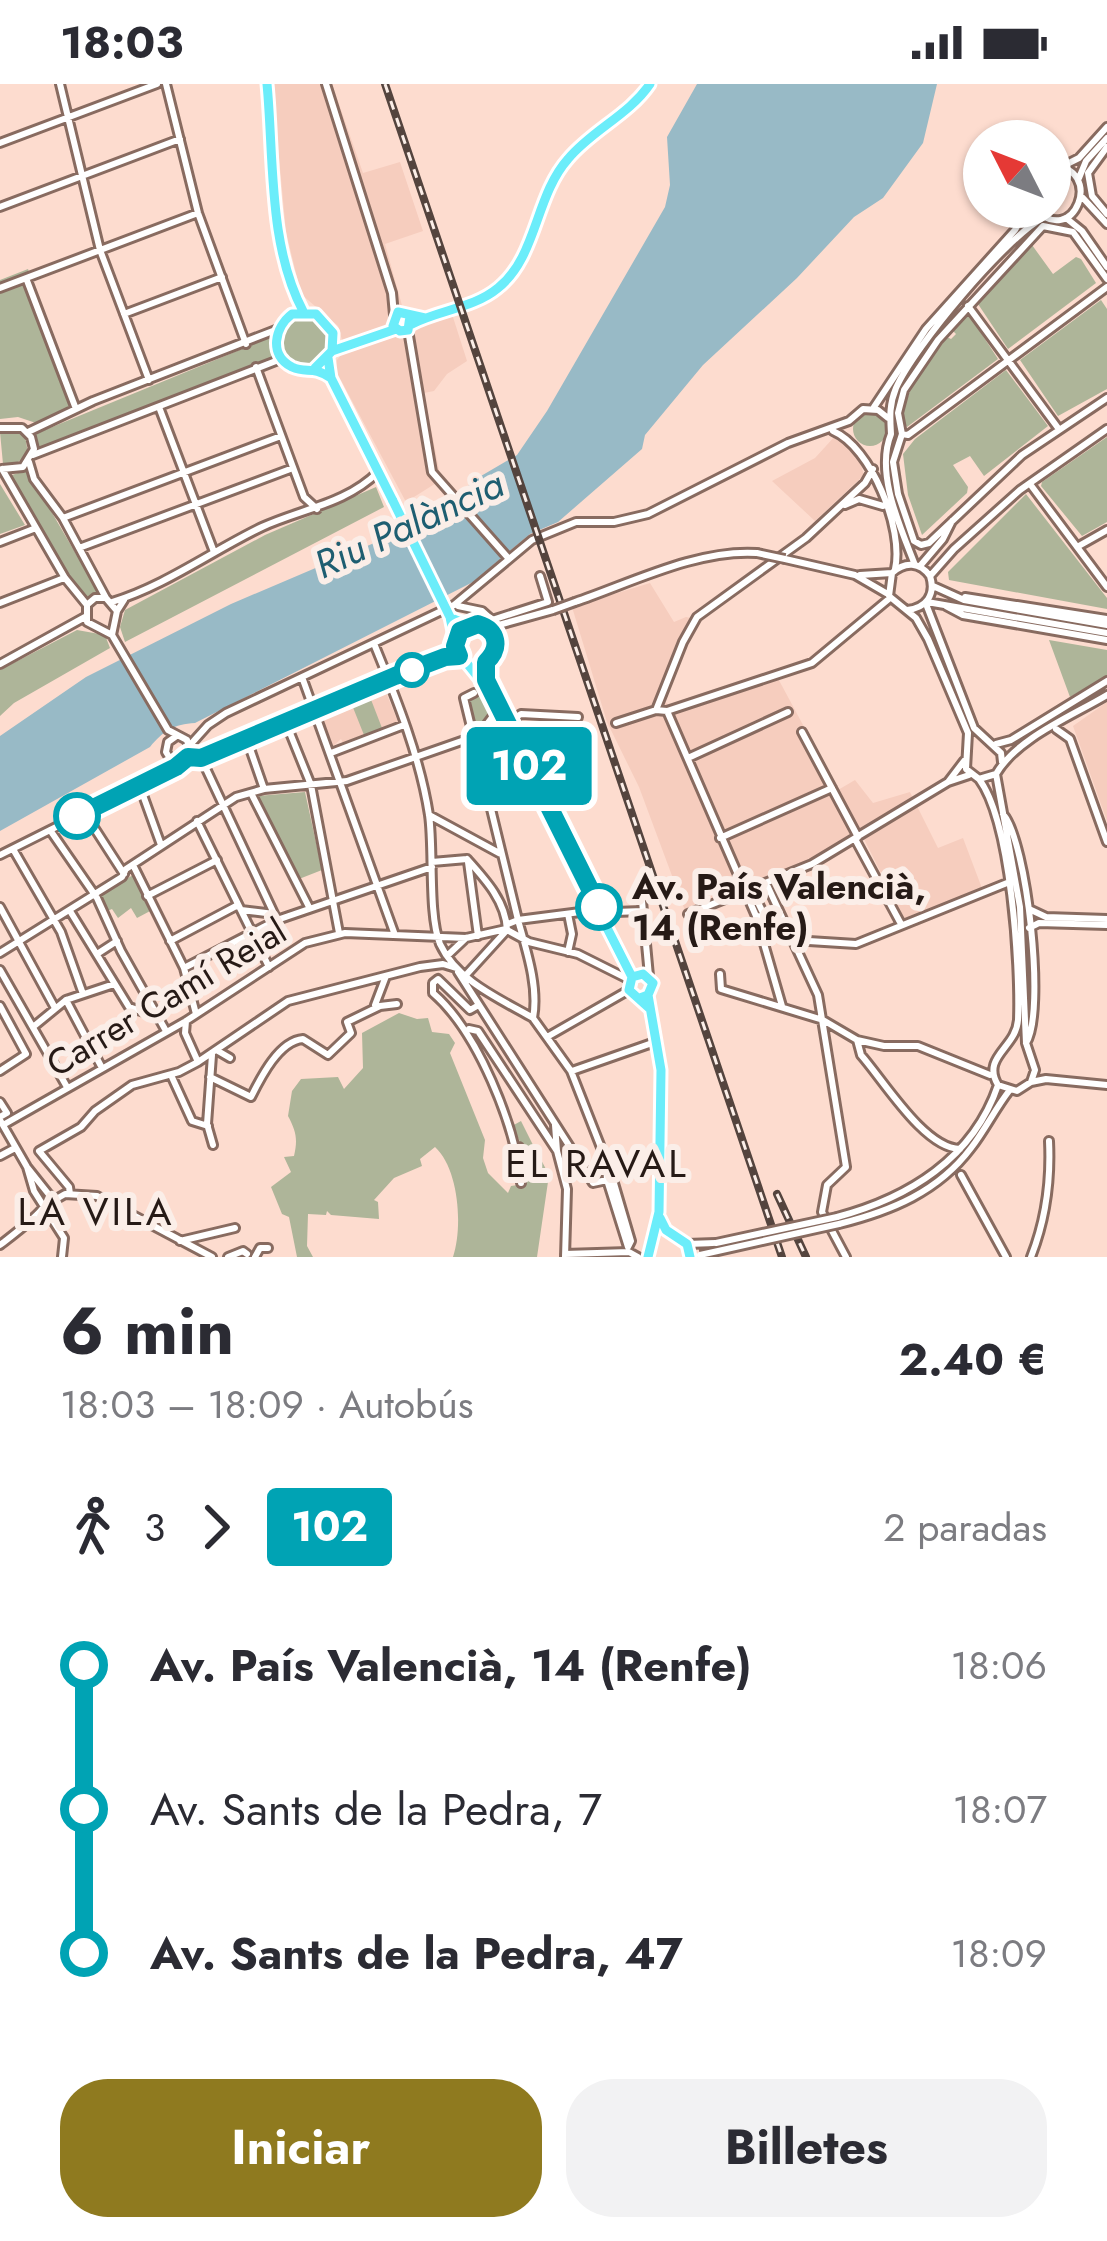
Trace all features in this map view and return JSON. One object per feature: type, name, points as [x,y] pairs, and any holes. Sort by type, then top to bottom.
[{"type":"main road","points":[[267,84],[281,236],[298,313]]},
{"type":"main road","points":[[315,368],[330,354],[358,341],[470,303],[500,287],[522,258],[548,190],[565,162],[636,102],[650,84]]},
{"type":"main road","points":[[331,378],[315,368],[292,367],[282,359],[276,345],[278,329],[298,313],[316,314],[333,333],[358,341]]},
{"type":"main road","points":[[333,333],[331,378],[452,611],[459,656],[470,664],[504,714]]},
{"type":"main road","points":[[452,611],[468,625],[488,628],[496,641],[495,653],[486,662],[470,664]]},
{"type":"main road","points":[[457,637],[468,625]]},
{"type":"main road","points":[[486,662],[486,680],[508,730],[632,981],[646,1000],[659,1040],[658,1212],[666,1230],[692,1245],[696,1256]]},
{"type":"main road","points":[[508,730],[632,981]]},
{"type":"main road","points":[[632,981],[649,976],[653,983],[646,1000]]},
{"type":"main road","points":[[635,1251],[658,1212]]},
{"type":"main road","points":[[635,1251],[674,1234]]},
{"type":"street","points":[[60,84],[100,250],[149,380]]},
{"type":"street","points":[[0,143],[157,84]]},
{"type":"street","points":[[166,84],[198,213],[246,344]]},
{"type":"street","points":[[326,84],[403,325],[432,472],[509,559]]},
{"type":"street","points":[[1071,162],[1107,127]]},
{"type":"street","points":[[1107,138],[1086,161],[1079,178],[1083,198],[1107,224]]},
{"type":"street","points":[[0,207],[180,139]]},
{"type":"street","points":[[1107,147],[1089,170],[1092,196],[1107,213]]},
{"type":"street","points":[[1071,172],[1079,178]]},
{"type":"street","points":[[1071,214],[1083,198]]},
{"type":"street","points":[[0,288],[198,213]]},
{"type":"street","points":[[1071,224],[1107,267]]},
{"type":"street","points":[[902,434],[908,435],[1107,283],[1089,245],[1067,228],[1043,226],[938,340],[904,390],[898,413],[902,434],[894,454],[895,477],[914,542],[929,543],[956,513],[1058,428],[1107,398]]},
{"type":"street","points":[[0,855],[184,759],[188,743],[226,713],[452,611],[532,540],[585,520],[614,522],[648,514],[788,443],[830,430],[858,411],[872,408],[926,329],[1016,228]]},
{"type":"street","points":[[862,451],[878,450],[892,434],[888,418],[897,387],[931,335],[1029,228]]},
{"type":"street","points":[[26,278],[76,409]]},
{"type":"street","points":[[124,314],[222,278]]},
{"type":"street","points":[[968,306],[1058,428]]},
{"type":"street","points":[[28,432],[278,329]]},
{"type":"street","points":[[1,468],[16,470],[31,459],[282,359]]},
{"type":"street","points":[[256,368],[304,497],[317,509]]},
{"type":"street","points":[[160,406],[214,552]]},
{"type":"street","points":[[872,408],[888,418]]},
{"type":"street","points":[[849,421],[849,439]]},
{"type":"street","points":[[0,428],[14,425],[28,432],[34,479],[63,518],[117,611]]},
{"type":"street","points":[[930,576],[1029,483],[1107,429]]},
{"type":"street","points":[[616,723],[812,663],[889,597],[898,556],[873,469],[849,439],[830,430]]},
{"type":"street","points":[[63,518],[281,436]]},
{"type":"street","points":[[878,450],[918,565],[930,576],[933,586],[926,603],[974,728],[984,741],[1011,740],[1107,681]]},
{"type":"street","points":[[1,468],[64,578],[87,605],[87,621]]},
{"type":"street","points":[[80,548],[293,468]]},
{"type":"street","points":[[656,710],[682,642],[697,617],[806,538],[866,483],[873,469]]},
{"type":"street","points":[[87,605],[95,598],[126,598],[267,525],[317,509],[380,476]]},
{"type":"street","points":[[1029,483],[1107,587]]},
{"type":"street","points":[[842,507],[859,500],[885,507]]},
{"type":"street","points":[[855,575],[918,565],[943,539],[956,513]]},
{"type":"street","points":[[0,542],[35,528]]},
{"type":"street","points":[[1077,547],[1107,530]]},
{"type":"street","points":[[488,628],[734,551],[855,575],[874,583],[907,610],[928,639],[968,733],[964,761],[948,782]]},
{"type":"street","points":[[475,590],[472,599],[497,620],[548,602],[540,576]]},
{"type":"street","points":[[0,603],[64,578]]},
{"type":"street","points":[[933,586],[956,598],[1107,629]]},
{"type":"street","points":[[112,635],[117,611],[126,598]]},
{"type":"street","points":[[907,610],[944,603],[963,615],[1107,629]]},
{"type":"street","points":[[452,611],[482,611]]},
{"type":"street","points":[[0,664],[87,621],[112,635],[168,730],[188,743]]},
{"type":"street","points":[[103,629],[113,624]]},
{"type":"street","points":[[496,641],[508,625]]},
{"type":"street","points":[[374,645],[416,757],[429,815],[438,938],[593,1184],[608,1180]]},
{"type":"street","points":[[169,758],[201,758],[445,657],[459,656]]},
{"type":"street","points":[[302,677],[395,935]]},
{"type":"street","points":[[474,693],[464,698],[520,937],[530,962],[533,1018]]},
{"type":"street","points":[[1046,1079],[1035,1070],[1026,1042],[1022,930],[996,774],[1002,762],[1107,695]]},
{"type":"street","points":[[667,711],[720,838],[760,916],[782,1006]]},
{"type":"street","points":[[688,758],[788,712]]},
{"type":"street","points":[[473,736],[508,730],[504,714]]},
{"type":"street","points":[[0,953],[54,922],[197,821],[251,793],[340,782],[473,736],[504,714],[578,717]]},
{"type":"street","points":[[286,723],[310,785],[339,933]]},
{"type":"street","points":[[331,753],[404,725]]},
{"type":"street","points":[[1051,729],[1059,729],[1070,739],[1107,842]]},
{"type":"street","points":[[153,776],[169,758],[168,730]]},
{"type":"street","points":[[802,732],[902,924]]},
{"type":"street","points":[[168,742],[177,737]]},
{"type":"street","points":[[247,740],[264,789]]},
{"type":"street","points":[[967,750],[984,741]]},
{"type":"street","points":[[994,744],[1002,762]]},
{"type":"street","points":[[201,758],[276,917]]},
{"type":"street","points":[[964,761],[988,791],[1008,883],[1017,972],[1018,1026],[1008,1049],[982,1070]]},
{"type":"street","points":[[688,914],[767,885],[948,782],[996,774]]},
{"type":"street","points":[[139,784],[161,845]]},
{"type":"street","points":[[720,838],[832,788]]},
{"type":"street","points":[[251,793],[309,908]]},
{"type":"street","points":[[84,812],[124,874]]},
{"type":"street","points":[[1003,814],[1013,825],[1028,908],[1034,1016],[1031,1038],[1026,1042]]},
{"type":"street","points":[[429,815],[500,853]]},
{"type":"street","points":[[197,821],[268,967]]},
{"type":"street","points":[[50,830],[94,895],[166,1031]]},
{"type":"street","points":[[13,849],[54,922],[83,994]]},
{"type":"street","points":[[467,859],[487,880],[507,928],[632,981]]},
{"type":"street","points":[[184,968],[276,917],[432,865],[467,859]]},
{"type":"street","points":[[467,859],[478,936]]},
{"type":"street","points":[[147,896],[217,860]]},
{"type":"street","points":[[133,865],[184,968],[196,1014]]},
{"type":"street","points":[[487,880],[505,870]]},
{"type":"street","points":[[760,916],[793,940],[856,944],[1008,883]]},
{"type":"street","points":[[767,885],[818,994],[824,1020],[846,1167],[827,1185],[822,1212],[846,1257]]},
{"type":"street","points":[[642,901],[649,976]]},
{"type":"street","points":[[0,908],[55,1008]]},
{"type":"street","points":[[170,941],[240,908],[276,917]]},
{"type":"street","points":[[1028,908],[1046,917],[1107,920]]},
{"type":"street","name":"Carrer Camí Reial","points":[[1,1121],[185,1021],[293,948],[339,933],[466,938],[507,928],[518,920],[596,910]]},
{"type":"street","points":[[70,911],[129,1007],[158,1016]]},
{"type":"street","points":[[615,911],[643,911]]},
{"type":"street","points":[[568,914],[572,934],[568,952]]},
{"type":"street","points":[[1029,928],[1039,923],[1107,920]]},
{"type":"street","points":[[466,975],[507,928]]},
{"type":"street","points":[[448,955],[466,938]]},
{"type":"street","points":[[97,954],[117,941]]},
{"type":"street","points":[[103,963],[121,951]]},
{"type":"street","points":[[70,1194],[68,1185],[41,1156],[41,1149],[81,1127],[131,1085],[170,1074],[215,1053],[289,1001],[443,964],[533,1018],[572,1071],[635,1251]]},
{"type":"street","points":[[0,970],[68,1088]]},
{"type":"street","points":[[720,974],[721,989],[824,1020],[857,1040],[918,1046],[982,1070],[1009,1091]]},
{"type":"street","points":[[363,1015],[378,1002],[386,976]]},
{"type":"street","points":[[477,1006],[470,1010],[438,980],[433,983],[433,994],[465,1028],[527,1167]]},
{"type":"street","points":[[547,1037],[632,981]]},
{"type":"street","points":[[33,1027],[66,1000],[115,984]]},
{"type":"street","points":[[66,1000],[102,1068]]},
{"type":"street","points":[[210,1077],[251,1097],[292,1041],[303,1039],[328,1055],[350,1033],[347,1022],[397,1004]]},
{"type":"street","points":[[0,1071],[26,1054],[2,1012]]},
{"type":"street","points":[[185,1021],[185,1033],[198,1062]]},
{"type":"street","points":[[465,1028],[478,1031],[556,1151]]},
{"type":"street","points":[[572,1071],[659,1040]]},
{"type":"street","points":[[857,1040],[861,1054],[923,1131],[940,1145],[959,1149]]},
{"type":"street","points":[[1008,1049],[1028,1054]]},
{"type":"street","points":[[215,1053],[230,1058]]},
{"type":"street","points":[[214,1145],[208,1126],[215,1053]]},
{"type":"street","points":[[692,1245],[876,1206],[945,1170],[978,1124],[995,1081],[992,1065]]},
{"type":"street","points":[[696,1256],[880,1214],[908,1201],[967,1153],[1009,1091],[1025,1088],[1035,1070]]},
{"type":"street","points":[[170,1074],[193,1121],[208,1126]]},
{"type":"street","points":[[1031,1082],[1107,1085]]},
{"type":"street","points":[[0,1102],[7,1113],[1,1121],[15,1148],[54,1201]]},
{"type":"street","points":[[554,1119],[556,1151],[567,1189],[565,1255],[635,1251]]},
{"type":"street","points":[[1030,1257],[1046,1215],[1049,1141]]},
{"type":"street","points":[[517,1144],[521,1183]]},
{"type":"street","points":[[940,1145],[945,1170]]},
{"type":"street","points":[[0,1156],[15,1148]]},
{"type":"street","points":[[27,1167],[41,1156]]},
{"type":"street","points":[[606,1163],[635,1251]]},
{"type":"street","points":[[27,1167],[34,1191],[64,1238],[62,1257]]},
{"type":"street","points":[[961,1175],[1006,1257]]},
{"type":"street","points":[[0,1246],[40,1216],[44,1206],[70,1194],[97,1196],[212,1257]]},
{"type":"street","points":[[180,1241],[235,1228]]},
{"type":"street","points":[[228,1257],[268,1248]]},
{"type":"shaded area","points":[[272,84],[332,84],[363,173],[400,162],[423,231],[385,244],[406,320],[446,304],[452,314],[467,361],[447,374],[434,391],[424,393],[441,480],[406,502],[336,371],[345,350],[338,326],[301,294],[286,232]]},
{"type":"shaded area","points":[[836,435],[858,456],[864,475],[815,521],[772,481],[815,458]]},
{"type":"shaded area","points":[[650,583],[674,622],[686,617],[701,620],[682,652],[665,702],[670,706],[774,671],[838,790],[855,780],[873,803],[910,792],[938,848],[963,838],[983,891],[905,921],[860,831],[808,861],[687,916],[639,787],[607,722],[572,607]]},
{"type":"shaded area","points":[[385,690],[398,722],[343,743],[341,739],[332,747],[320,715]]},
{"type":"shaded area","points":[[1107,702],[1107,821],[1073,726]]},
{"type":"green space","points":[[1032,245],[1053,274],[1076,257],[1096,283],[1008,349],[978,304]]},
{"type":"green space","points":[[28,269],[78,402],[39,424],[18,417],[0,419],[0,280]]},
{"type":"green space","points":[[1101,300],[1107,309],[1107,389],[1058,416],[1020,360]]},
{"type":"green space","points":[[963,316],[970,316],[998,359],[907,427],[901,418],[911,387],[947,337],[956,334],[952,330]]},
{"type":"green space","points":[[305,317],[322,324],[329,341],[322,358],[305,365],[288,358],[281,341],[288,324]]},
{"type":"green space","points":[[271,337],[275,357],[38,448],[35,434]]},
{"type":"green space","points":[[1006,370],[1048,426],[984,476],[970,456],[953,465],[967,493],[922,535],[908,495],[903,454],[915,439]]},
{"type":"green space","points":[[870,412],[882,417],[887,429],[882,441],[870,446],[858,441],[853,429],[858,417]]},
{"type":"green space","points":[[15,430],[25,436],[28,453],[15,465],[3,464],[0,432]]},
{"type":"green space","points":[[1107,437],[1107,522],[1082,536],[1042,482]]},
{"type":"green space","points":[[27,470],[100,595],[87,599],[66,576],[9,476]]},
{"type":"green space","points":[[0,484],[25,525],[0,534]]},
{"type":"green space","points":[[376,487],[384,507],[125,642],[120,627],[125,610],[265,535]]},
{"type":"green space","points":[[1026,494],[1107,598],[1107,609],[949,580],[948,572]]},
{"type":"green space","points":[[77,630],[105,635],[110,648],[14,703],[0,716],[0,670]]},
{"type":"green space","points":[[1049,640],[1107,650],[1107,676],[1070,697]]},
{"type":"green space","points":[[480,686],[493,711],[492,718],[474,729],[466,699]]},
{"type":"green space","points":[[370,697],[382,728],[364,735],[352,705]]},
{"type":"green space","points":[[305,792],[322,870],[299,879],[257,796]]},
{"type":"green space","points":[[133,875],[152,910],[137,918],[131,908],[118,918],[112,909],[105,912],[98,896]]},
{"type":"green space","points":[[399,1013],[428,1018],[432,1032],[449,1034],[455,1043],[450,1053],[485,1140],[483,1158],[488,1173],[508,1193],[511,1186],[524,1184],[526,1154],[512,1126],[521,1121],[533,1145],[532,1154],[537,1152],[549,1175],[537,1257],[453,1257],[457,1199],[449,1169],[435,1147],[420,1159],[422,1166],[394,1178],[374,1200],[379,1219],[327,1211],[326,1215],[308,1214],[307,1246],[313,1257],[297,1257],[289,1217],[282,1214],[271,1187],[291,1172],[284,1157],[294,1156],[296,1145],[288,1116],[292,1091],[301,1079],[338,1077],[344,1089],[363,1068],[362,1033]]},
{"type":"water","points":[[697,84],[937,84],[923,143],[883,198],[854,217],[797,278],[703,365],[645,435],[642,449],[558,522],[530,534],[473,582],[195,723],[170,729],[150,747],[0,831],[0,736],[86,677],[231,604],[421,523],[481,476],[517,455],[665,207],[670,185],[667,137]]},
{"type":"railway","points":[[385,84],[782,1257]]},
{"type":"railway","points":[[777,1194],[806,1257]]},
{"type":"bus line","name":"102","points":[[77,816],[188,757],[201,758],[395,676],[459,656],[455,646],[460,631],[478,624],[494,633],[496,641],[495,653],[486,662],[486,680],[599,907]]},
{"type":"place","name":"Av. País Valencià, 14 (Renfe)","points":[[599,907]]},
{"type":"district","name":"EL RAVAL","points":[[597,1163]]},
{"type":"district","name":"LA VILA","points":[[96,1211]]},
{"type":"water label","name":"Riu Palància","points":[[409,524]]}]
